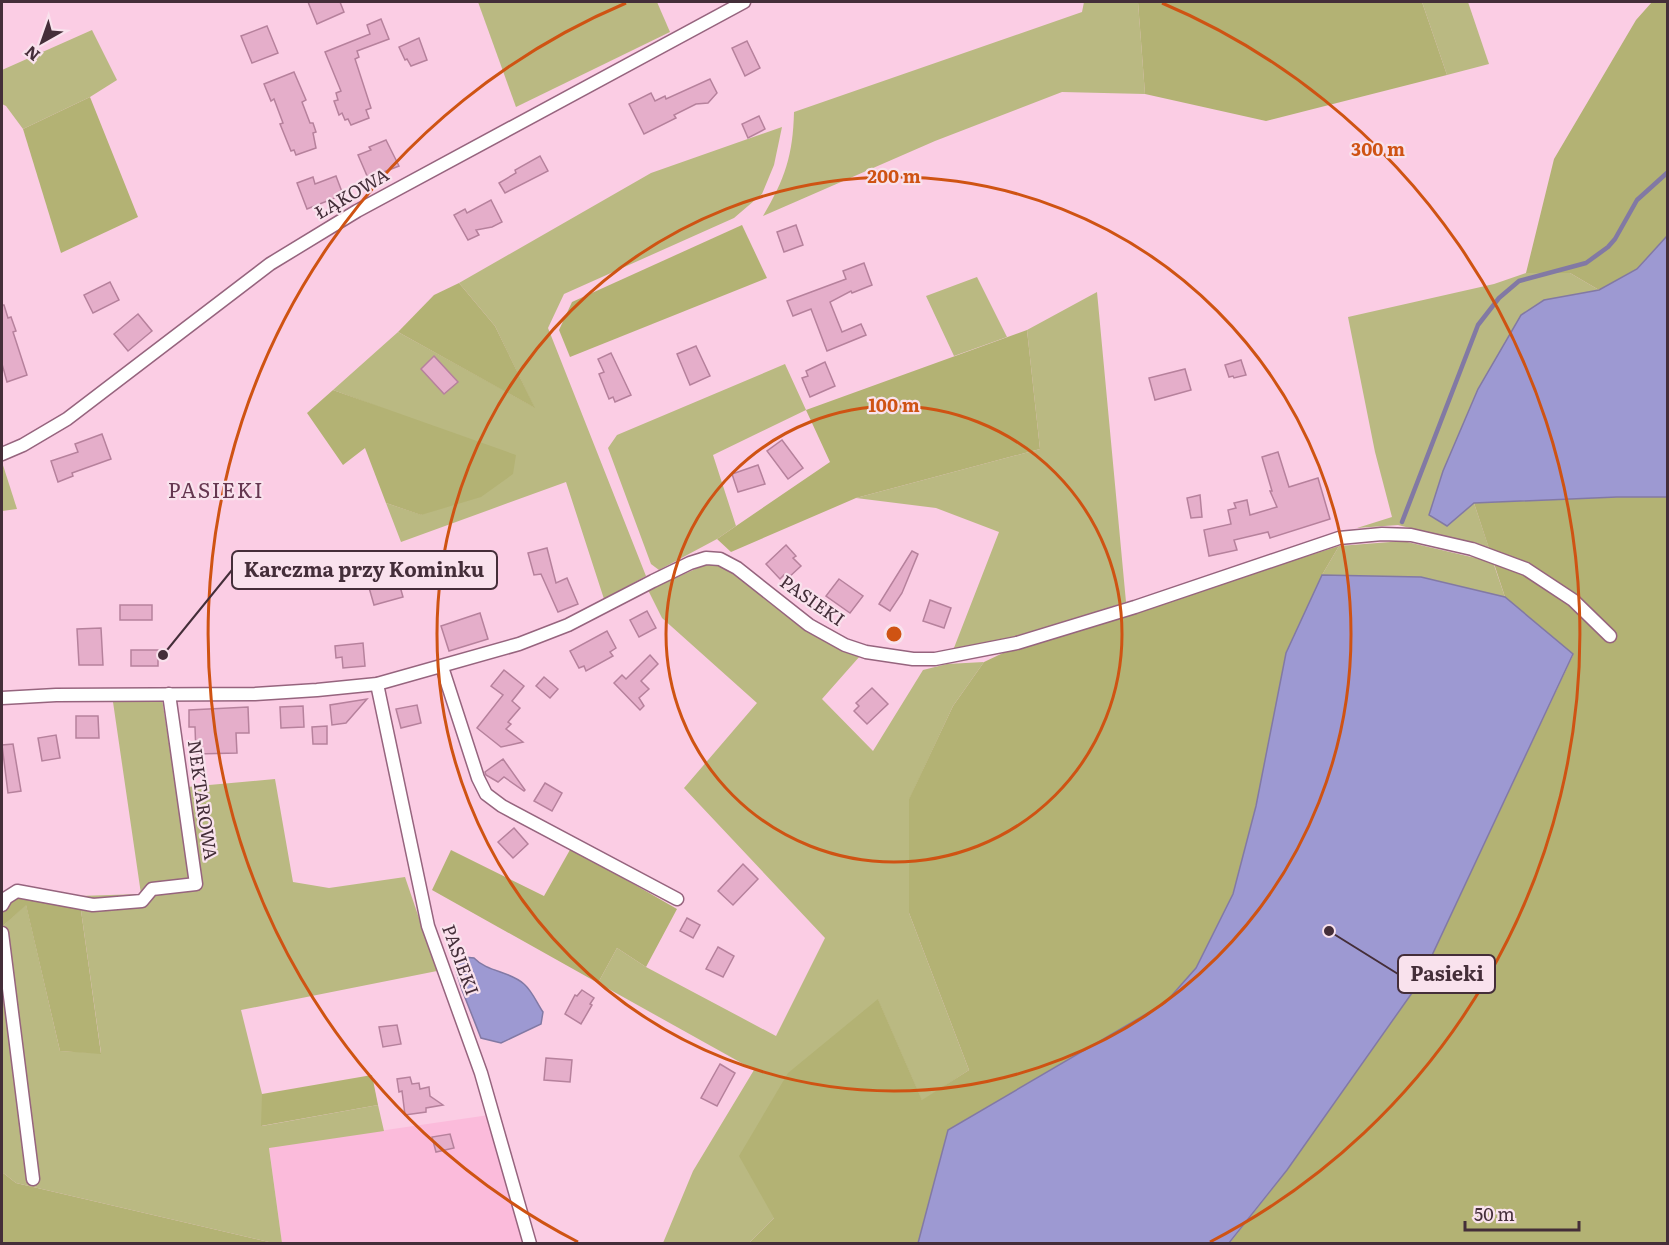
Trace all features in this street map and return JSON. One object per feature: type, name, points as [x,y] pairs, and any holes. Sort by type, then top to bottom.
[{"type":"street","name":"ŁĄKOWA","points":[[2,454],[23,445],[67,419],[270,264],[357,211],[744,2]]},
{"type":"street","name":"PASIEKI","points":[[2,699],[56,695],[255,694],[377,684],[519,644],[568,625],[690,563],[706,558],[720,559],[737,568],[809,625],[845,645],[866,652],[913,659],[955,657],[1027,639],[1135,607],[1339,538],[1382,534],[1411,536],[1472,549],[1526,569],[1573,600],[1610,636]]},
{"type":"street","points":[[442,667],[478,778],[486,794],[502,806],[677,899]]},
{"type":"street","name":"PASIEKI","points":[[377,684],[428,926],[481,1073],[530,1244]]},
{"type":"street","name":"NEKTAROWA","points":[[2,905],[6,898],[17,891],[93,905],[142,901],[152,888],[196,884],[169,694]]},
{"type":"street","points":[[2,933],[33,1179]]},
{"type":"shaded area","points":[[478,2],[657,2],[670,32],[516,107]]},
{"type":"shaded area","points":[[1084,2],[1138,2],[1145,94],[1062,92],[935,141],[763,216],[777,190],[790,154],[794,112],[1082,12]]},
{"type":"shaded area","points":[[1138,2],[1422,2],[1447,75],[1266,121],[1145,94]]},
{"type":"shaded area","points":[[1422,2],[1468,2],[1489,64],[1447,75]]},
{"type":"shaded area","points":[[1652,2],[1667,2],[1667,236],[1637,269],[1599,290],[1570,273],[1526,273],[1554,159],[1636,20]]},
{"type":"shaded area","points":[[92,30],[117,80],[90,97],[23,129],[2,104],[2,70]]},
{"type":"shaded area","points":[[90,97],[138,217],[61,253],[23,129]]},
{"type":"shaded area","points":[[782,127],[774,165],[762,194],[734,218],[564,294],[548,328],[646,576],[604,599],[566,482],[401,542],[386,503],[422,515],[398,414],[333,390],[398,332],[534,407],[495,326],[459,283],[651,173]]},
{"type":"shaded area","points":[[742,225],[767,278],[570,357],[559,330],[572,302]]},
{"type":"shaded area","points":[[1667,236],[1667,497],[1474,503],[1447,526],[1429,515],[1443,471],[1478,389],[1521,315],[1544,300],[1599,290],[1637,269]]},
{"type":"shaded area","points":[[1526,273],[1570,273],[1599,290],[1544,300],[1447,526],[1474,503],[1489,548],[1398,525],[1357,528],[1392,517],[1375,452],[1348,317],[1494,284]]},
{"type":"shaded area","points":[[977,277],[1007,337],[954,356],[926,296]]},
{"type":"shaded area","points":[[459,283],[495,326],[535,408],[398,332],[434,295]]},
{"type":"shaded area","points":[[1097,292],[1126,602],[1016,638],[952,653],[999,532],[936,508],[856,498],[1040,449],[1027,330]]},
{"type":"shaded area","points":[[1027,330],[1040,449],[856,498],[731,552],[717,539],[830,462],[806,410]]},
{"type":"shaded area","points":[[785,364],[806,410],[713,455],[736,526],[717,539],[659,570],[651,564],[608,448],[617,435]]},
{"type":"shaded area","points":[[333,390],[516,455],[513,474],[481,497],[421,515],[386,503],[365,448],[343,465],[307,413]]},
{"type":"shaded area","points":[[2,462],[17,509],[2,511]]},
{"type":"shaded area","points":[[1667,497],[1667,1243],[1229,1244],[1287,1170],[1419,983],[1573,655],[1505,597],[1474,503]]},
{"type":"shaded area","points":[[1403,541],[1493,562],[1505,597],[1421,577],[1322,575],[1339,546]]},
{"type":"shaded area","points":[[1339,546],[1322,575],[1233,894],[1196,968],[1165,1003],[948,1130],[918,1243],[749,1243],[774,1218],[739,1156],[788,1073],[878,999],[922,1100],[969,1070],[909,913],[909,799],[953,706],[984,662],[1003,653]]},
{"type":"shaded area","points":[[709,563],[731,570],[815,636],[860,656],[822,699],[873,751],[923,670],[947,664],[984,662],[953,706],[909,800],[909,913],[969,1070],[922,1101],[878,1000],[774,1218],[749,1243],[663,1243],[693,1171],[754,1070],[598,983],[617,948],[646,967],[776,1036],[825,938],[684,788],[757,703],[662,618],[648,590]]},
{"type":"shaded area","points":[[1322,575],[1421,577],[1505,597],[1573,654],[1419,983],[1287,1170],[1229,1243],[918,1243],[948,1130],[1165,1003],[1196,968],[1233,894],[1256,806],[1286,653]]},
{"type":"shaded area","points":[[162,699],[176,788],[275,779],[293,882],[329,888],[405,877],[437,971],[241,1010],[262,1094],[262,1126],[378,1105],[384,1131],[269,1148],[282,1243],[273,1243],[16,1183],[2,1172],[2,927],[26,904],[60,1051],[101,1053],[79,896],[141,894],[113,702]]},
{"type":"shaded area","points":[[571,848],[677,909],[646,967],[617,948],[598,983],[432,890],[451,850],[544,896]]},
{"type":"shaded area","points":[[79,896],[101,1054],[60,1051],[26,905],[2,927],[2,897]]},
{"type":"shaded area","points":[[464,957],[474,958],[479,963],[512,976],[524,984],[543,1012],[541,1024],[501,1043],[481,1038],[454,964]]},
{"type":"shaded area","points":[[372,1075],[378,1105],[261,1126],[262,1094]]},
{"type":"shaded area","points":[[496,1114],[536,1243],[282,1243],[269,1147]]},
{"type":"shaded area","points":[[2,1172],[16,1183],[273,1243],[2,1243]]},
{"type":"building","points":[[308,2],[340,2],[344,12],[317,24]]},
{"type":"building","points":[[381,19],[389,39],[357,51],[359,57],[355,59],[371,108],[366,110],[369,118],[351,125],[342,113],[339,115],[334,101],[338,100],[336,93],[341,91],[325,52],[370,34],[367,25]]},
{"type":"building","points":[[267,26],[278,53],[252,63],[241,36]]},
{"type":"building","points":[[419,38],[427,60],[411,66],[407,59],[405,60],[399,47]]},
{"type":"building","points":[[747,41],[760,68],[745,76],[732,48]]},
{"type":"building","points":[[294,72],[306,100],[302,102],[316,132],[313,133],[316,148],[296,155],[294,150],[291,151],[280,124],[283,123],[274,99],[271,101],[264,84]]},
{"type":"building","points":[[710,79],[717,93],[708,103],[696,104],[674,115],[676,118],[644,134],[629,104],[651,93],[655,101],[665,96],[666,99]]},
{"type":"building","points":[[759,116],[765,129],[748,138],[742,124]]},
{"type":"building","points":[[386,140],[399,166],[368,178],[358,155],[371,150],[369,147]]},
{"type":"building","points":[[540,156],[548,171],[505,193],[499,183],[516,173],[515,170]]},
{"type":"building","points":[[336,176],[342,192],[335,198],[307,209],[297,183],[313,177],[315,184]]},
{"type":"building","points":[[491,200],[502,222],[492,227],[476,230],[479,235],[468,240],[454,215],[465,209],[467,213]]},
{"type":"building","points":[[796,225],[803,245],[784,252],[777,232]]},
{"type":"building","points":[[864,263],[872,285],[852,293],[851,291],[830,302],[842,332],[861,324],[866,335],[827,351],[811,309],[793,316],[787,301],[846,279],[843,271]]},
{"type":"building","points":[[110,282],[119,300],[93,313],[84,295]]},
{"type":"building","points":[[2,305],[4,305],[8,318],[11,317],[16,331],[13,332],[27,375],[7,382],[2,364]]},
{"type":"building","points":[[138,314],[152,331],[128,351],[114,334]]},
{"type":"building","points":[[696,346],[710,376],[690,385],[677,354]]},
{"type":"building","points":[[611,353],[631,395],[615,402],[613,397],[609,399],[599,374],[604,372],[598,359]]},
{"type":"building","points":[[434,356],[458,382],[444,394],[421,369]]},
{"type":"building","points":[[1241,360],[1246,375],[1229,377],[1225,365]]},
{"type":"building","points":[[825,362],[835,386],[810,397],[802,378],[808,376],[806,371]]},
{"type":"building","points":[[1185,369],[1191,390],[1155,400],[1149,378]]},
{"type":"building","points":[[102,434],[111,459],[72,473],[73,476],[58,482],[51,461],[78,452],[75,444]]},
{"type":"building","points":[[782,440],[803,468],[788,479],[767,451]]},
{"type":"building","points":[[1278,452],[1289,487],[1318,478],[1330,519],[1270,538],[1268,532],[1234,540],[1237,550],[1209,556],[1204,530],[1231,524],[1228,510],[1236,508],[1234,503],[1247,500],[1250,515],[1277,507],[1270,491],[1272,491],[1262,457]]},
{"type":"building","points":[[758,465],[765,484],[738,492],[732,474]]},
{"type":"building","points":[[1200,495],[1202,517],[1191,518],[1187,498]]},
{"type":"building","points":[[786,545],[796,556],[793,558],[801,566],[787,579],[784,575],[780,579],[766,564]]},
{"type":"building","points":[[547,548],[556,583],[567,578],[578,604],[558,612],[541,574],[534,575],[528,553]]},
{"type":"building","points":[[912,551],[918,554],[902,593],[890,611],[879,604]]},
{"type":"building","points":[[397,576],[403,597],[374,605],[368,584]]},
{"type":"building","points":[[839,579],[863,596],[850,613],[826,596]]},
{"type":"building","points":[[930,600],[951,608],[944,628],[923,621]]},
{"type":"building","points":[[120,605],[152,605],[152,620],[120,620]]},
{"type":"building","points":[[647,611],[656,628],[639,637],[630,620]]},
{"type":"building","points":[[480,613],[488,639],[449,651],[441,626]]},
{"type":"building","points":[[101,628],[103,665],[79,665],[77,629]]},
{"type":"building","points":[[607,631],[616,648],[610,652],[613,656],[586,671],[584,666],[579,668],[570,651]]},
{"type":"building","points":[[363,643],[365,666],[343,668],[342,657],[336,658],[335,646]]},
{"type":"building","points":[[131,650],[158,650],[158,666],[131,666]]},
{"type":"building","points":[[650,655],[658,664],[641,681],[649,689],[639,698],[644,706],[640,710],[614,683],[622,675],[626,679]]},
{"type":"building","points":[[504,670],[524,686],[512,701],[520,708],[508,722],[511,724],[506,729],[523,742],[501,747],[477,728],[503,695],[491,686]]},
{"type":"building","points":[[544,677],[558,689],[550,698],[536,686]]},
{"type":"building","points":[[872,688],[888,704],[867,724],[854,711],[859,706],[856,703]]},
{"type":"building","points":[[367,699],[346,723],[332,725],[330,705]]},
{"type":"building","points":[[417,705],[421,723],[401,728],[396,709]]},
{"type":"building","points":[[303,706],[304,727],[281,728],[280,707]]},
{"type":"building","points":[[248,707],[249,733],[236,733],[237,753],[196,754],[195,727],[189,727],[189,710]]},
{"type":"building","points":[[76,716],[98,716],[99,738],[76,738]]},
{"type":"building","points":[[327,726],[327,744],[313,744],[312,727]]},
{"type":"building","points":[[56,735],[60,758],[42,761],[38,738]]},
{"type":"building","points":[[13,744],[21,791],[8,793],[2,745]]},
{"type":"building","points":[[503,759],[524,791],[504,777],[498,782],[486,775],[485,772]]},
{"type":"building","points":[[545,783],[562,793],[552,811],[534,801]]},
{"type":"building","points":[[514,828],[528,844],[513,858],[498,842]]},
{"type":"building","points":[[743,864],[758,879],[733,905],[718,891]]},
{"type":"building","points":[[687,918],[700,925],[693,938],[680,931]]},
{"type":"building","points":[[718,947],[734,956],[723,977],[706,969]]},
{"type":"building","points":[[582,990],[594,998],[581,1024],[565,1014],[575,995],[577,996]]},
{"type":"building","points":[[397,1025],[401,1044],[383,1047],[379,1027]]},
{"type":"building","points":[[546,1058],[572,1060],[570,1082],[544,1080]]},
{"type":"building","points":[[720,1064],[735,1073],[717,1106],[701,1098]]},
{"type":"building","points":[[410,1077],[412,1084],[419,1083],[420,1089],[429,1087],[430,1096],[443,1105],[426,1108],[426,1112],[405,1115],[402,1091],[399,1092],[397,1079]]},
{"type":"building","points":[[450,1134],[454,1148],[436,1152],[432,1137]]},
{"type":"waterway","points":[[1402,522],[1478,325],[1499,298],[1519,281],[1586,263],[1608,247],[1637,200],[1668,172]]},
{"type":"place","name":"Karczma przy Kominku","points":[[163,655]]},
{"type":"place","name":"Pasieki","points":[[1329,931]]},
{"type":"district","name":"PASIEKI","points":[[216,491]]}]
